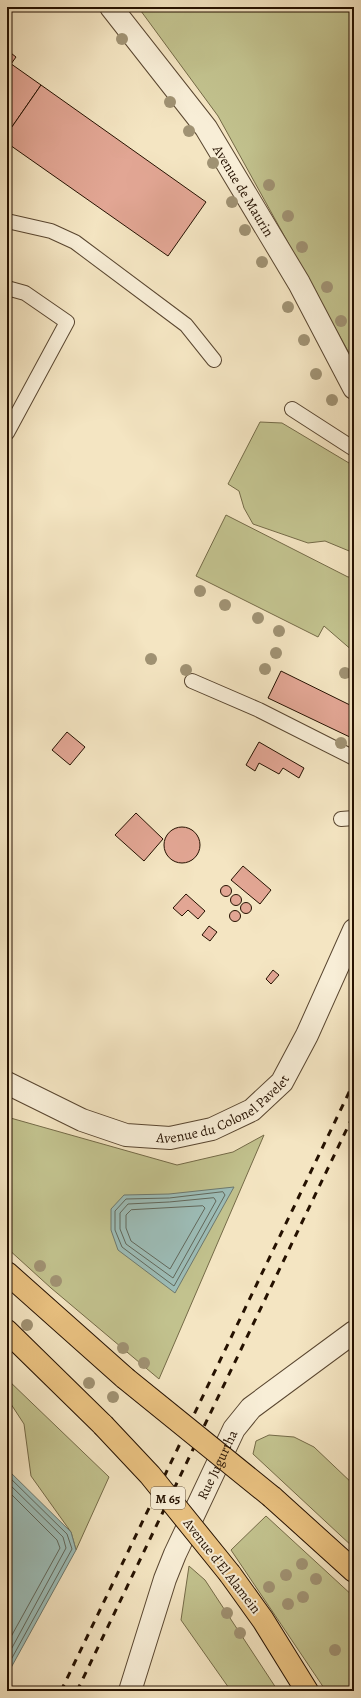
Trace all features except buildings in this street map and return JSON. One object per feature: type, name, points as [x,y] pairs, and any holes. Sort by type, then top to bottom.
[{"type":"main road","points":[[7,1273],[125,1378],[272,1497],[354,1571]]},
{"type":"main road","name":"Avenue d'El Alamein","points":[[7,1331],[102,1425],[150,1476],[230,1574],[263,1620],[308,1691]]},
{"type":"street","name":"Avenue de Maurin","points":[[111,7],[206,128],[299,283],[354,388]]},
{"type":"street","name":"Avenue du Colonel Pavelet","points":[[7,1083],[82,1120],[126,1135],[170,1138],[212,1129],[252,1110],[282,1082],[307,1035],[354,930]]},
{"type":"street","name":"Rue Jugurtha","points":[[130,1691],[165,1579],[175,1554],[234,1429],[251,1408],[354,1332]]},
{"type":"lane","points":[[7,221],[51,231],[75,242],[186,325],[214,360]]},
{"type":"lane","points":[[7,288],[25,293],[67,322],[7,433]]},
{"type":"lane","points":[[292,409],[354,449]]},
{"type":"lane","points":[[192,681],[259,710],[354,758]]},
{"type":"green space","points":[[138,7],[354,7],[354,362],[218,116]]},
{"type":"green space","points":[[260,422],[282,423],[354,466],[354,553],[325,541],[308,543],[253,524],[244,508],[239,491],[228,484]]},
{"type":"green space","points":[[226,515],[348,577],[354,577],[354,652],[324,626],[318,637],[196,576]]},
{"type":"green space","points":[[7,1117],[177,1165],[233,1152],[264,1135],[159,1379],[51,1288],[7,1248]]},
{"type":"green space","points":[[7,1379],[109,1477],[76,1550],[71,1532],[31,1476],[24,1424],[7,1398]]},
{"type":"green space","points":[[269,1435],[294,1437],[314,1447],[354,1485],[354,1548],[253,1454],[256,1441]]},
{"type":"green space","points":[[266,1516],[354,1597],[354,1691],[326,1691],[231,1550]]},
{"type":"green space","points":[[189,1566],[205,1580],[278,1691],[231,1691],[181,1620]]},
{"type":"water","points":[[234,1187],[175,1293],[118,1250],[111,1230],[111,1209],[124,1195],[169,1194]]},
{"type":"water","points":[[7,1469],[71,1532],[76,1550],[7,1675]]},
{"type":"railway","points":[[61,1691],[354,1082]]},
{"type":"railway","points":[[77,1691],[354,1114]]}]
